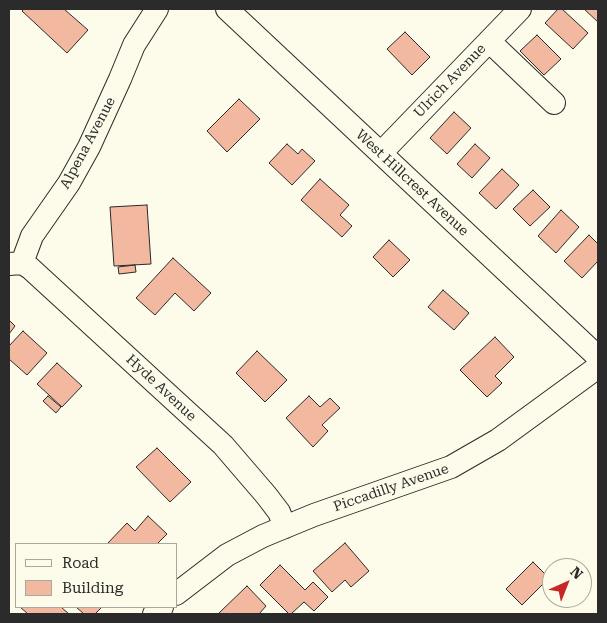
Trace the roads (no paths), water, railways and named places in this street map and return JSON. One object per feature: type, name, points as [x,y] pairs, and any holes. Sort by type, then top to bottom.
[{"type":"street","name":"Alpena Avenue","points":[[15,264],[69,183],[89,147],[134,45],[157,9]]},
{"type":"street","name":"West Hillcrest Avenue","points":[[227,9],[598,357]]},
{"type":"street","name":"Ulrich Avenue","points":[[381,154],[520,9]]},
{"type":"street","points":[[489,41],[554,103]]},
{"type":"street","name":"Hyde Avenue","points":[[15,264],[30,268],[223,445],[279,512],[285,527]]},
{"type":"street","name":"Piccadilly Avenue","points":[[178,592],[228,555],[263,536],[314,515],[451,467],[498,440],[598,367]]}]
